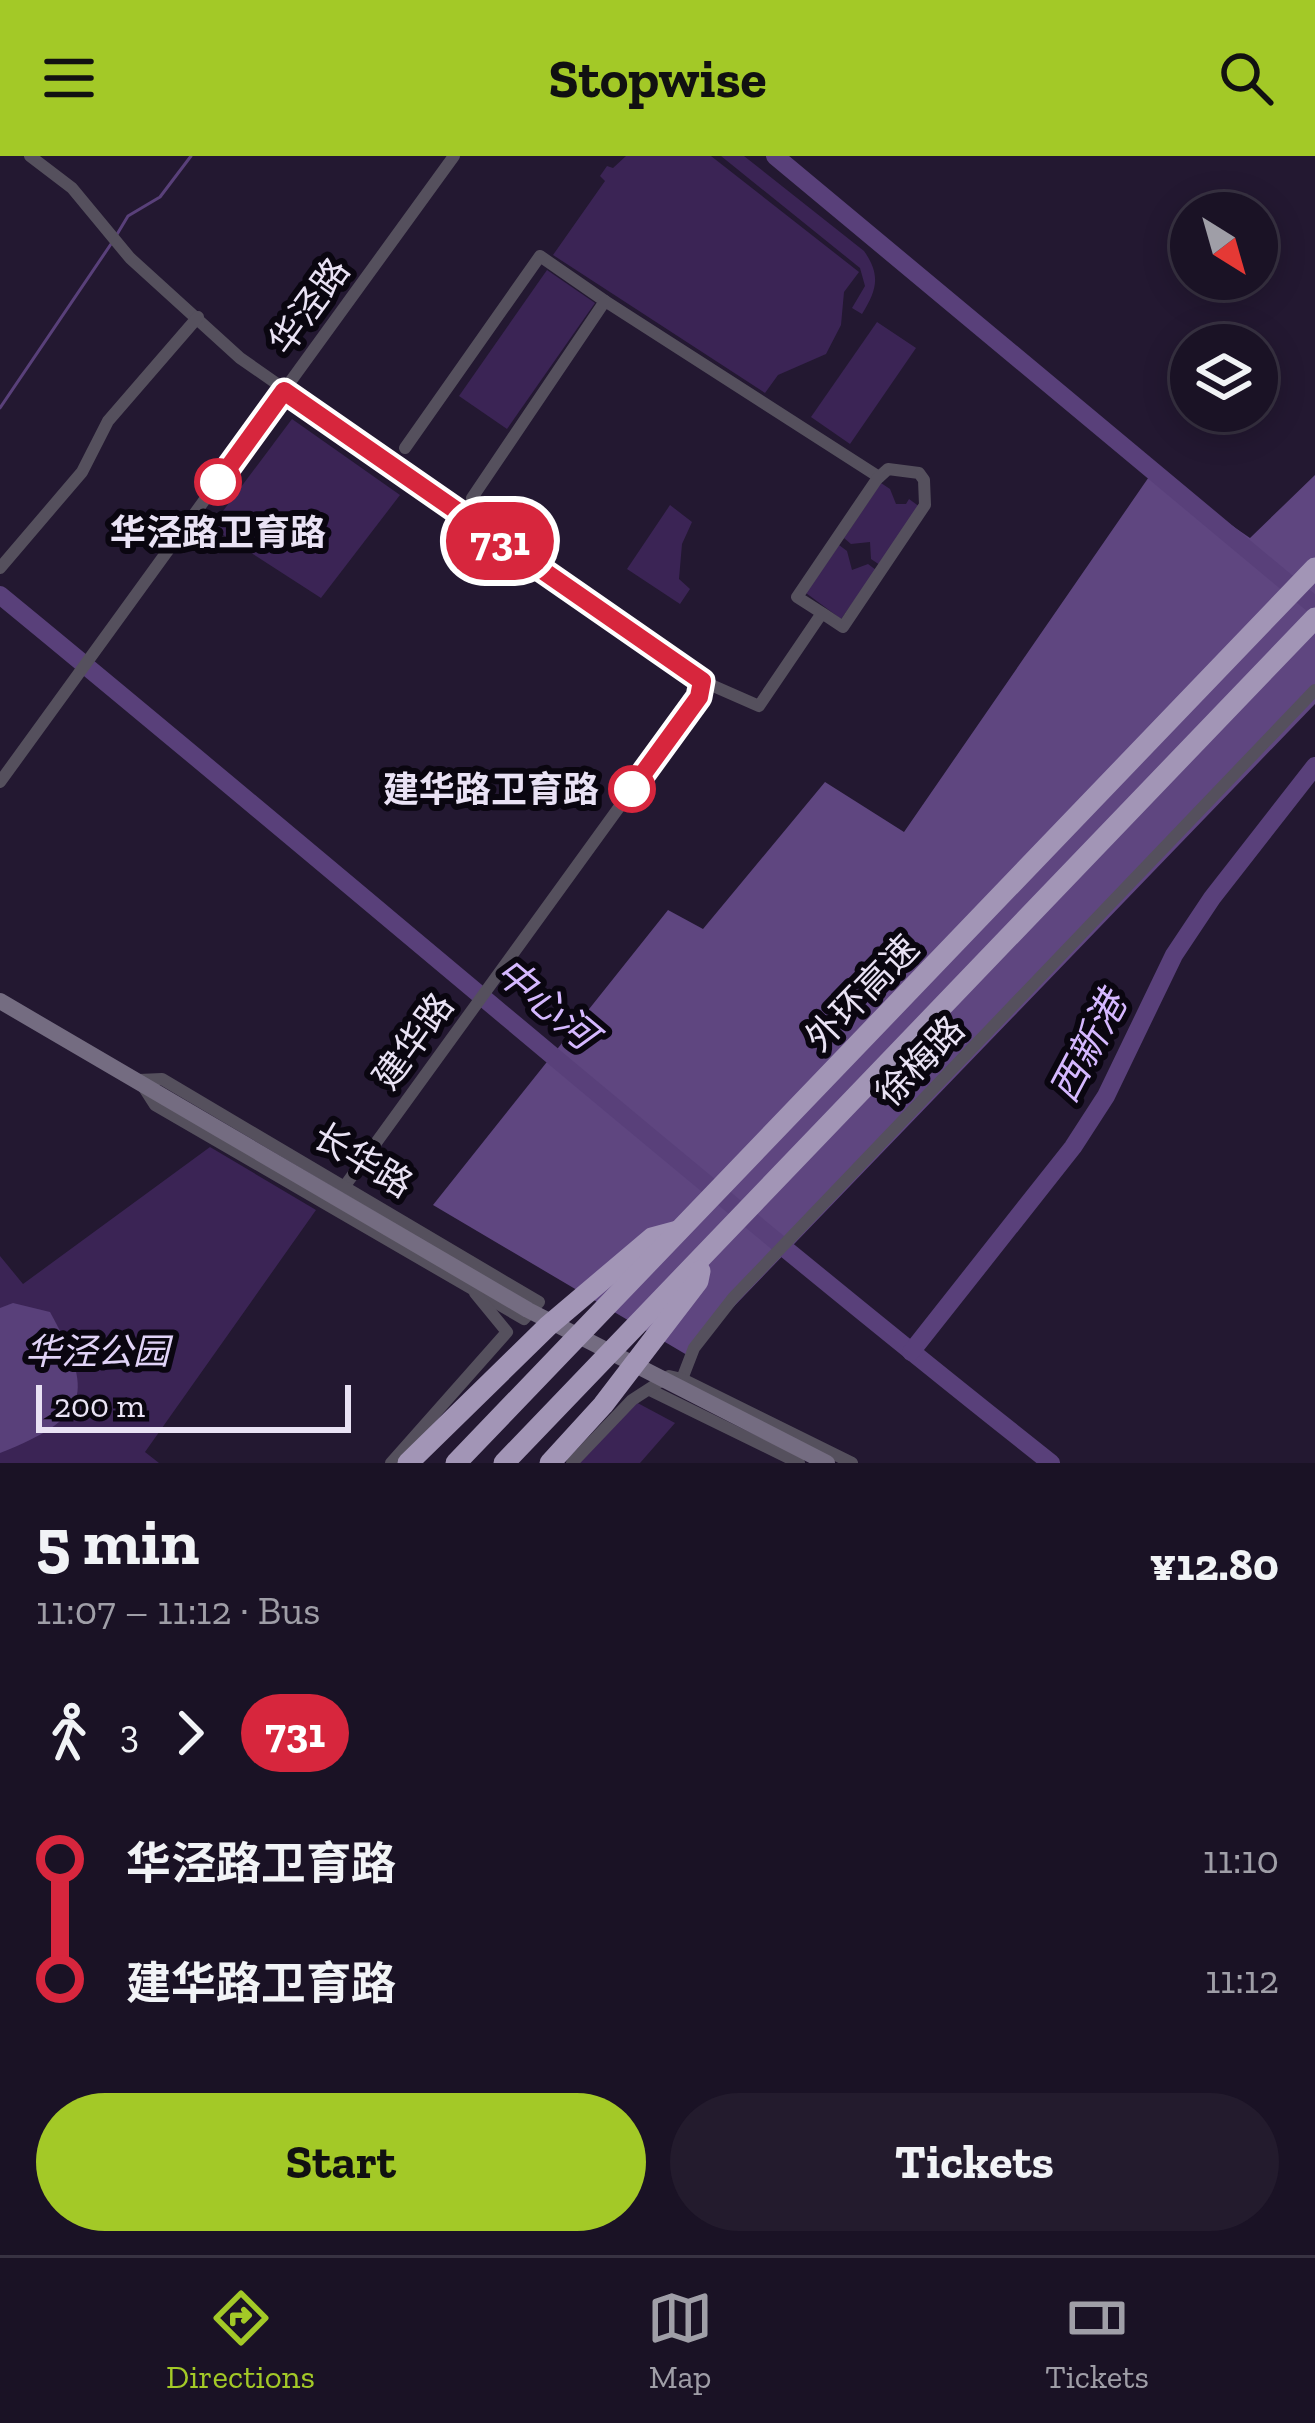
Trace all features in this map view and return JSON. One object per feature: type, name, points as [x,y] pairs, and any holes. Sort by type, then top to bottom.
[{"type":"highway","name":"外环高速","points":[[456,1463],[1315,568]]},
{"type":"highway","name":"外环高速","points":[[504,1463],[1313,620]]},
{"type":"highway","points":[[408,1463],[529,1342],[652,1238],[680,1230]]},
{"type":"highway","points":[[550,1463],[603,1405],[698,1281],[704,1255]]},
{"type":"street","points":[[30,156],[72,188],[122,248],[240,358],[702,681],[759,706],[822,613]]},
{"type":"street","name":"华泾路","points":[[0,782],[454,156]]},
{"type":"street","points":[[405,448],[540,256],[879,476]]},
{"type":"street","points":[[472,498],[605,301]]},
{"type":"street","points":[[2,564],[82,472],[108,421],[198,317]]},
{"type":"street","points":[[900,467],[919,473],[926,505],[843,627],[822,613],[797,597],[879,476],[900,467]]},
{"type":"street","name":"建华路","points":[[335,1188],[488,989],[699,697],[702,681]]},
{"type":"street","name":"徐梅路","points":[[682,1379],[694,1348],[763,1267],[1315,690]]},
{"type":"street","name":"长华路","points":[[0,1001],[539,1302],[524,1319],[155,1105],[139,1080]]},
{"type":"street","name":"长华路","points":[[335,1188],[592,1346],[827,1463]]},
{"type":"street","points":[[391,1463],[507,1332],[471,1288]]},
{"type":"street","points":[[572,1463],[632,1400],[669,1376],[852,1463]]},
{"type":"street","points":[[650,1390],[799,1463]]},
{"type":"green space","points":[[626,156],[711,156],[859,272],[844,292],[841,325],[826,354],[778,375],[765,393],[553,255],[605,181],[600,176],[607,166],[613,168]]},
{"type":"green space","points":[[721,156],[744,156],[864,251],[875,282],[862,314],[852,308],[865,286],[860,268]]},
{"type":"green space","points":[[547,270],[595,303],[507,429],[459,396]]},
{"type":"green space","points":[[877,322],[916,348],[850,444],[811,417]]},
{"type":"green space","points":[[292,419],[400,495],[321,598],[211,527]]},
{"type":"green space","points":[[881,483],[890,489],[896,504],[909,499],[920,507],[880,565],[871,559],[870,542],[851,544],[844,538]]},
{"type":"green space","points":[[670,505],[692,522],[682,544],[679,579],[690,589],[680,604],[627,569]]},
{"type":"green space","points":[[839,545],[847,551],[852,570],[868,564],[876,570],[841,619],[806,593]]},
{"type":"green space","name":"华泾公园","points":[[210,1147],[316,1210],[145,1452],[159,1463],[0,1463],[0,1256],[23,1284]]},
{"type":"green space","points":[[632,1400],[675,1423],[640,1463],[572,1463]]},
{"type":"shaded area","points":[[1153,471],[1250,538],[1315,475],[1315,704],[687,1355],[433,1205],[668,910],[703,929],[825,782],[904,832]]},
{"type":"shaded area","points":[[13,1303],[50,1312],[78,1383],[76,1400],[67,1414],[30,1440],[0,1453],[0,1308]]},
{"type":"waterway","points":[[116,236],[128,216],[160,197],[191,156]]},
{"type":"waterway","name":"西新港","points":[[775,156],[1315,606]]},
{"type":"waterway","points":[[0,408],[111,244]]},
{"type":"waterway","name":"中心河","points":[[0,595],[786,1249],[1051,1463]]},
{"type":"waterway","name":"西新港","points":[[911,1352],[1073,1147],[1106,1096],[1174,955],[1212,898],[1315,766]]},
{"type":"bus line","name":"731","points":[[218,482],[284,391],[702,681],[699,697],[632,789]]},
{"type":"place","name":"华泾路卫育路","points":[[218,482]]},
{"type":"place","name":"建华路卫育路","points":[[632,789]]}]
